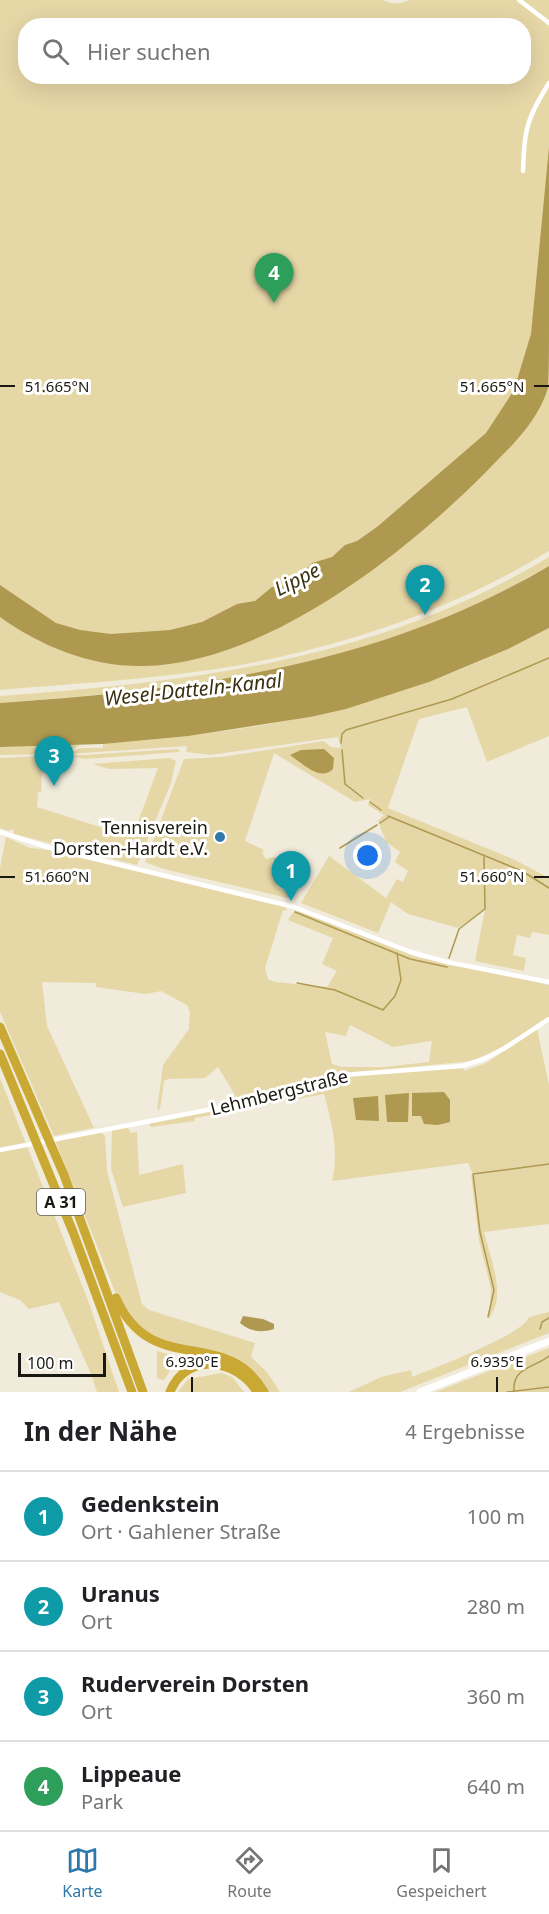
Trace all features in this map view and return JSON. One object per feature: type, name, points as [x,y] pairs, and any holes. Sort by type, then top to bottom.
[{"type":"highway","name":"A 31","points":[[0,1028],[35,1106],[82,1224],[143,1392]]},
{"type":"highway","name":"A 31","points":[[0,1054],[73,1232],[132,1392]]},
{"type":"highway","points":[[82,1224],[118,1304],[132,1326],[158,1344],[234,1361],[256,1377],[264,1392]]},
{"type":"highway","points":[[170,1392],[181,1376],[207,1364],[222,1364],[239,1371],[257,1392]]},
{"type":"main road","points":[[420,1392],[549,1341]]},
{"type":"street","points":[[519,0],[549,22]]},
{"type":"street","points":[[523,171],[524,132],[532,110],[549,83]]},
{"type":"street","points":[[0,832],[73,853],[294,907],[411,952],[549,982]]},
{"type":"street","name":"Lehmbergstraße","points":[[0,1150],[87,1131],[218,1108],[270,1092],[343,1075],[462,1066],[484,1059],[505,1048],[549,1019]]},
{"type":"shaded area","points":[[0,0],[383,0],[403,3],[409,0],[549,0],[549,551],[466,595],[423,614],[332,644],[240,665],[122,680],[0,690]]},
{"type":"shaded area","points":[[549,557],[549,566],[482,601],[416,629],[350,651],[215,680],[74,697],[0,703],[0,696],[144,683],[214,673],[284,660],[352,643],[418,620],[484,592]]},
{"type":"shaded area","points":[[549,628],[549,736],[487,762],[467,707],[419,719],[388,808],[513,859],[549,878],[549,935],[532,932],[530,938],[517,935],[513,955],[526,958],[524,971],[475,961],[485,910],[458,928],[408,914],[391,902],[378,933],[301,903],[329,856],[386,898],[397,879],[403,882],[408,871],[395,862],[400,852],[386,842],[378,821],[384,815],[368,805],[370,799],[355,802],[274,753],[245,841],[264,850],[262,853],[266,859],[275,857],[276,859],[271,862],[277,866],[276,872],[281,874],[276,887],[294,895],[287,898],[164,869],[145,862],[184,759],[222,757],[324,741],[331,747],[341,748],[338,737],[210,755],[186,752],[187,746],[67,754],[80,748],[103,748],[103,742],[222,731],[278,723],[333,711],[387,696],[440,677],[494,655]]},
{"type":"shaded area","points":[[80,743],[63,754],[0,755],[0,747]]},
{"type":"shaded area","points":[[178,749],[180,752],[85,759],[69,756]]},
{"type":"shaded area","points":[[63,757],[64,760],[43,761],[41,792],[38,792],[37,807],[125,835],[135,830],[158,768],[109,769],[93,764],[170,758],[176,761],[171,783],[137,865],[14,834],[13,829],[8,831],[0,828],[0,758]]},
{"type":"shaded area","points":[[6,837],[30,848],[50,850],[285,906],[287,911],[283,910],[265,968],[268,979],[275,982],[327,987],[337,971],[322,964],[333,938],[288,920],[295,910],[416,957],[549,985],[549,1018],[497,1050],[472,1061],[329,1075],[225,1105],[235,1095],[218,1067],[205,1078],[164,1081],[160,1109],[157,1110],[163,1065],[189,1029],[190,1012],[187,1005],[161,991],[146,994],[96,987],[96,983],[42,982],[47,1026],[94,1128],[54,1136],[0,1012],[0,868]],"holes":[[[350,1025],[393,1047],[432,1041],[429,1062],[384,1067],[342,1067],[332,1064],[325,1032],[346,1036]]]},
{"type":"shaded area","points":[[537,1029],[549,1085],[549,1224],[484,1232],[497,1288],[497,1299],[489,1318],[491,1289],[479,1240],[471,1175],[473,1174],[468,1163],[332,1181],[335,1148],[324,1094],[195,1118],[195,1121],[151,1127],[149,1124],[221,1109],[279,1091],[344,1076],[463,1067],[464,1071],[486,1063]]},
{"type":"shaded area","points":[[0,1078],[89,1303],[119,1392],[97,1392],[59,1302],[29,1309],[20,1300],[0,1292]]},
{"type":"shaded area","points":[[127,1127],[131,1133],[137,1132],[139,1175],[183,1164],[186,1193],[123,1207],[111,1169],[112,1130]]},
{"type":"shaded area","points":[[101,1132],[105,1136],[107,1171],[142,1304],[149,1310],[255,1343],[251,1357],[267,1372],[280,1392],[268,1392],[254,1371],[234,1357],[171,1345],[146,1335],[118,1299],[55,1140]]},
{"type":"shaded area","points":[[549,1312],[549,1333],[400,1392],[349,1392],[381,1377],[411,1370],[412,1377],[457,1359],[511,1333],[529,1317]]},
{"type":"shaded area","points":[[549,1348],[549,1392],[435,1392]]},
{"type":"shaded area","points":[[157,1351],[171,1355],[176,1362],[164,1380],[157,1378]]},
{"type":"shaded area","points":[[222,1373],[232,1377],[244,1392],[178,1392],[188,1379]]},
{"type":"water","name":"Lippe","points":[[549,147],[548,388],[530,424],[451,506],[372,570],[328,600],[283,626],[236,647],[189,661],[143,666],[86,659],[50,646],[0,617],[0,585],[56,623],[80,630],[111,634],[170,630],[202,622],[237,604],[255,601],[272,587],[282,586],[302,574],[312,563],[332,557],[345,545],[357,541],[377,527],[486,433],[514,390],[531,334]]},
{"type":"water","name":"Wesel-Datteln-Kanal","points":[[549,566],[549,628],[508,649],[429,682],[346,709],[310,717],[188,736],[103,744],[0,747],[0,703],[144,690],[283,667],[351,650],[418,628],[484,600]]},
{"type":"water","points":[[324,749],[334,758],[333,769],[328,772],[311,770],[290,755],[301,750]]},
{"type":"water","points":[[444,1092],[450,1100],[450,1122],[438,1125],[424,1124],[421,1116],[412,1116],[412,1093]]},
{"type":"water","points":[[409,1093],[408,1122],[387,1122],[385,1095]]},
{"type":"water","points":[[378,1096],[379,1121],[356,1120],[353,1098]]},
{"type":"water","points":[[243,1316],[263,1319],[274,1324],[274,1329],[252,1330],[240,1323]]},
{"type":"waterway","points":[[341,743],[342,734],[346,730],[452,699],[549,658]]},
{"type":"waterway","points":[[342,750],[345,784],[363,798]]},
{"type":"waterway","points":[[370,802],[381,810]]},
{"type":"waterway","points":[[388,816],[522,871],[549,888]]},
{"type":"waterway","points":[[380,823],[389,817]]},
{"type":"waterway","points":[[340,848],[377,825]]},
{"type":"waterway","points":[[449,958],[459,929],[485,909],[484,857]]},
{"type":"waterway","points":[[295,912],[410,959],[447,967]]},
{"type":"waterway","points":[[297,983],[335,990],[383,1010],[395,996],[401,980],[397,953]]},
{"type":"waterway","points":[[488,1317],[494,1290],[480,1232],[473,1174],[549,1164]]},
{"type":"waterway","points":[[540,1329],[542,1322],[549,1318]]},
{"type":"waterway","points":[[514,1391],[514,1383],[521,1372],[549,1356]]},
{"type":"waterway","points":[[507,1392],[549,1387]]},
{"type":"place","name":"Lippeaue","points":[[274,303]]},
{"type":"place","name":"Uranus","points":[[425,615]]},
{"type":"place","name":"Ruderverein Dorsten","points":[[54,786]]},
{"type":"place","name":"Tennisverein Dorsten-Hardt e.V.","points":[[220,837]]},
{"type":"place","name":"Gedenkstein","points":[[291,901]]}]
